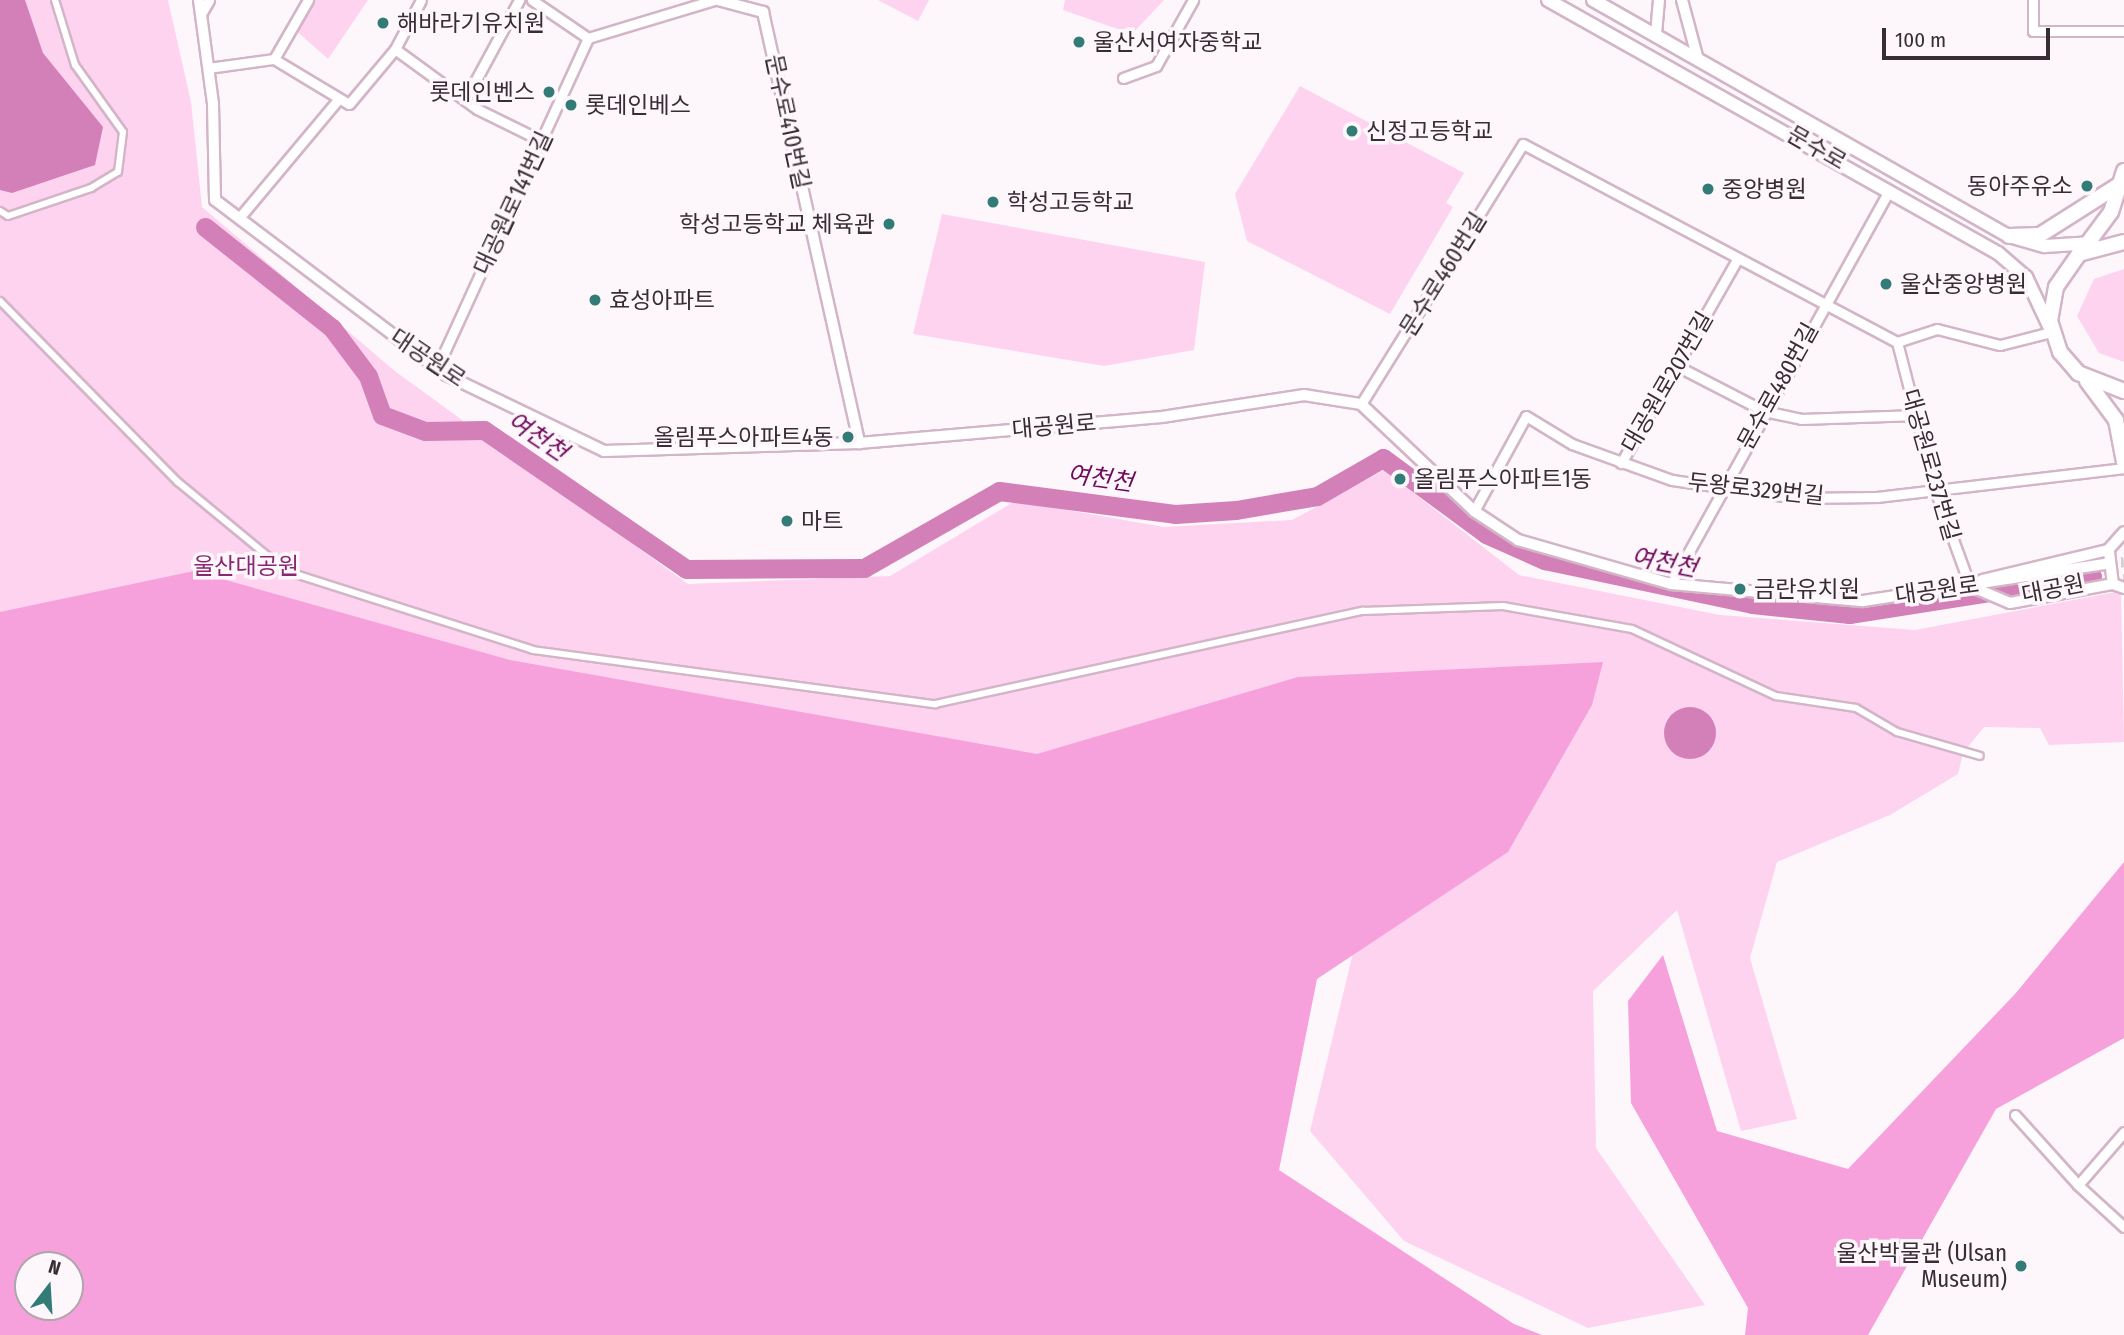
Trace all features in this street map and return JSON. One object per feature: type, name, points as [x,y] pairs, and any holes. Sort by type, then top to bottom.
[{"type":"main road","name":"문수로","points":[[1548,0],[1889,190],[2019,269],[2051,332]]},
{"type":"main road","name":"문수로","points":[[1591,0],[1697,56],[2009,236],[2045,246],[2084,249]]},
{"type":"main road","points":[[1562,8],[1588,15],[1591,0]]},
{"type":"main road","points":[[1608,32],[1639,40],[1657,34],[1672,67]]},
{"type":"main road","points":[[2009,236],[2040,235],[2123,177]]},
{"type":"main road","points":[[2123,177],[2084,249],[2056,287],[2051,332],[2078,373],[2116,420],[2124,462]]},
{"type":"main road","points":[[2084,249],[2119,242]]},
{"type":"main road","points":[[2078,373],[2124,391]]},
{"type":"street","points":[[0,211],[8,215],[32,208],[118,172],[123,132],[75,65],[55,0]]},
{"type":"street","name":"대공원로","points":[[199,0],[208,68],[215,200],[437,368],[604,451],[859,443],[1162,417],[1304,395],[1362,404],[1474,511],[1518,540],[1671,584],[1863,601],[2106,564]]},
{"type":"street","points":[[201,14],[209,0]]},
{"type":"street","points":[[274,59],[308,0]]},
{"type":"street","points":[[208,68],[274,59],[337,100],[349,104],[396,49],[421,0]]},
{"type":"street","points":[[465,100],[519,0]]},
{"type":"street","points":[[532,0],[588,38],[716,0],[763,12]]},
{"type":"street","name":"문수로410번길","points":[[760,0],[859,443]]},
{"type":"street","points":[[1123,78],[1156,65],[1192,0]]},
{"type":"street","points":[[1657,34],[1659,0]]},
{"type":"street","points":[[1682,0],[1697,56]]},
{"type":"street","points":[[2033,0],[2033,31],[2124,31]]},
{"type":"street","name":"대공원로141번길","points":[[437,368],[588,38]]},
{"type":"street","points":[[396,49],[465,100],[542,141]]},
{"type":"street","points":[[239,218],[337,100]]},
{"type":"street","name":"문수로460번길","points":[[1362,404],[1523,144],[1737,260]]},
{"type":"street","name":"문수로480번길","points":[[1671,584],[1764,411],[1889,190]]},
{"type":"street","points":[[1737,260],[1897,342],[1937,330],[2000,345],[2051,332]]},
{"type":"street","name":"대공원로207번길","points":[[1474,511],[1526,416],[1621,463],[1737,260]]},
{"type":"street","points":[[0,301],[178,482],[286,571],[533,650],[935,704],[1363,611],[1503,606],[1632,629],[1776,696],[1856,708],[1897,732],[1980,756]]},
{"type":"street","name":"대공원로237번길","points":[[1897,342],[1934,489],[1969,586]]},
{"type":"street","points":[[1676,366],[1764,411],[1801,419],[1917,415]]},
{"type":"street","name":"두왕로329번길","points":[[1621,463],[1722,487],[1797,498],[1934,489],[2124,468]]},
{"type":"street","points":[[1969,586],[1993,575],[2108,550],[2124,532]]},
{"type":"street","points":[[1969,586],[1999,599],[2115,584],[2108,550]]},
{"type":"street","points":[[2015,1115],[2078,1185],[2124,1227]]},
{"type":"street","points":[[2078,1185],[2124,1132]]},
{"type":"green space","name":"울산대공원","points":[[0,0],[168,0],[191,102],[202,207],[396,372],[688,584],[890,576],[1015,501],[1164,527],[1292,520],[1384,470],[1519,575],[1720,615],[1915,630],[2121,591],[2124,742],[2049,745],[2040,728],[1984,727],[1963,753],[1958,774],[1890,815],[1777,862],[1750,958],[1797,1119],[1741,1131],[1677,910],[1593,991],[1596,1148],[1705,1305],[1588,1328],[1404,1241],[1310,1131],[1353,953],[0,768]]},
{"type":"green space","points":[[308,0],[368,0],[328,59],[292,27]]},
{"type":"green space","points":[[878,0],[929,0],[918,21]]},
{"type":"green space","points":[[1065,0],[1164,0],[1132,34],[1063,10]]},
{"type":"green space","points":[[1300,86],[1464,173],[1446,203],[1453,207],[1390,314],[1247,241],[1235,194]]},
{"type":"green space","points":[[942,214],[1205,262],[1194,350],[1104,366],[913,334]]},
{"type":"green space","points":[[2124,269],[2124,362],[2099,353],[2077,316],[2094,279]]},
{"type":"shaded area","points":[[0,0],[25,0],[43,53],[103,127],[95,165],[12,193],[0,190]]},
{"type":"shaded area","points":[[194,571],[510,660],[1037,754],[1298,677],[1603,662],[1592,705],[1508,852],[1317,979],[1279,1170],[1514,1324],[1542,1335],[0,1335],[0,612]]},
{"type":"shaded area","points":[[1690,707],[1700,709],[1708,715],[1714,723],[1714,743],[1708,751],[1700,757],[1690,759],[1680,757],[1672,751],[1666,743],[1664,733],[1666,723],[1672,715],[1680,709]]},
{"type":"shaded area","points":[[2124,862],[2124,1038],[1996,1109],[1868,1335],[1745,1335],[1748,1308],[1631,1103],[1628,1001],[1663,955],[1717,1131],[1848,1169],[2015,994]]},
{"type":"waterway","name":"여천천","points":[[205,227],[332,328],[368,376],[382,415],[425,431],[484,430],[686,569],[864,568],[999,491],[1175,514],[1236,510],[1317,496],[1383,458],[1486,534],[1544,560],[1752,604],[1849,614],[2092,576]]},
{"type":"tunnel","points":[[2106,564],[2124,562]]},
{"type":"tunnel","points":[[2108,579],[2124,579]]},
{"type":"place","name":"해바라기유치원","points":[[383,23]]},
{"type":"place","name":"울산서여자중학교","points":[[1079,42]]},
{"type":"place","name":"롯데인벤스","points":[[549,92]]},
{"type":"place","name":"롯데인베스","points":[[571,105]]},
{"type":"place","name":"신정고등학교","points":[[1352,131]]},
{"type":"place","name":"동아주유소","points":[[2087,186]]},
{"type":"place","name":"중앙병원","points":[[1708,189]]},
{"type":"place","name":"학성고등학교","points":[[993,202]]},
{"type":"place","name":"학성고등학교 체육관","points":[[889,224]]},
{"type":"place","name":"울산중앙병원","points":[[1886,284]]},
{"type":"place","name":"효성아파트","points":[[595,300]]},
{"type":"place","name":"올림푸스아파트4동","points":[[848,437]]},
{"type":"place","name":"올림푸스아파트1동","points":[[1400,479]]},
{"type":"place","name":"마트","points":[[787,521]]},
{"type":"place","name":"금란유치원","points":[[1740,589]]},
{"type":"place","name":"울산박물관 (Ulsan Museum)","points":[[2021,1266]]}]
